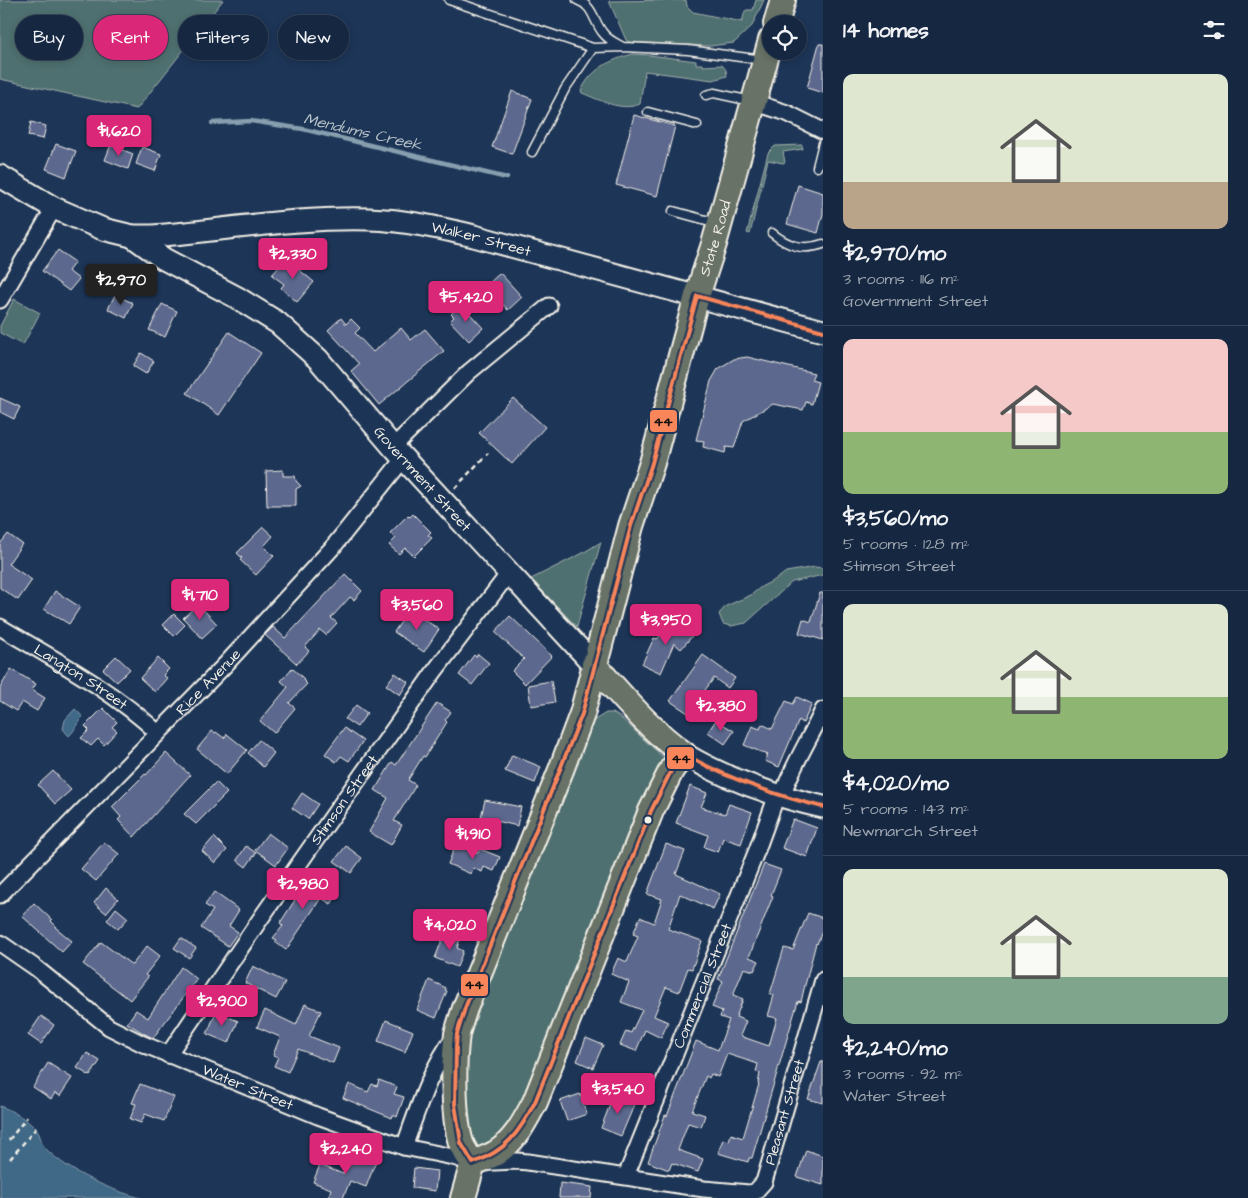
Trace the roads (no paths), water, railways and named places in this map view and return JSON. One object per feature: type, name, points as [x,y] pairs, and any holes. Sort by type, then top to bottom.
[{"type":"main road","points":[[779,15],[783,0]]},
{"type":"main road","name":"State Road","points":[[474,1163],[461,1144],[458,1128],[455,1087],[457,1033],[465,1008],[582,714],[630,526],[652,463],[697,296],[765,60]]},
{"type":"main road","name":"Government Street","points":[[0,176],[54,208],[103,229],[132,236],[164,259],[236,297],[278,323],[318,359],[398,453],[594,665],[672,745],[712,770],[753,787],[823,807]]},
{"type":"main road","name":"Walker Street","points":[[132,236],[190,233],[310,220],[371,219],[399,221],[474,236],[823,331]]},
{"type":"main road","points":[[463,1198],[474,1163],[496,1153],[508,1143],[521,1127],[535,1102],[651,811],[672,769],[684,754]]},
{"type":"street","points":[[753,102],[787,113],[823,131]]},
{"type":"street","points":[[1,296],[54,208]]},
{"type":"street","name":"Rice Avenue","points":[[0,894],[225,665],[333,546],[398,453],[469,372],[550,306]]},
{"type":"street","name":"Stimson Street","points":[[168,1055],[253,929],[434,672],[509,574]]},
{"type":"street","name":"Langton Street","points":[[0,627],[110,694],[135,712],[158,733]]},
{"type":"street","name":"Commercial Street","points":[[626,1176],[757,850],[794,765],[811,737],[823,710]]},
{"type":"street","name":"Water Street","points":[[0,943],[36,968],[110,1029],[168,1055],[318,1116],[404,1147],[474,1163],[517,1161],[730,1192],[749,1193],[755,1192],[760,1187]]},
{"type":"street","name":"Pleasant Street","points":[[760,1187],[764,1182],[819,1004],[823,980]]},
{"type":"street","points":[[404,1147],[434,1068],[457,1033]]},
{"type":"lane","points":[[449,0],[593,48],[623,46],[688,50],[762,50]]},
{"type":"lane","points":[[577,0],[587,4],[592,10],[603,33],[609,39],[623,46]]},
{"type":"lane","points":[[532,152],[565,90],[593,48]]},
{"type":"lane","points":[[706,95],[714,93],[753,102]]},
{"type":"lane","points":[[648,112],[697,125]]},
{"type":"lane","points":[[817,167],[823,143]]},
{"type":"lane","points":[[673,211],[719,224]]},
{"type":"lane","points":[[772,234],[782,242],[797,247],[814,247],[823,244]]},
{"type":"water","points":[[75,709],[83,717],[69,736],[63,729],[65,720]]},
{"type":"water","points":[[0,1106],[31,1124],[38,1132],[46,1149],[78,1173],[103,1185],[141,1198],[0,1198]]},
{"type":"waterway","name":"Mendums Creek","points":[[212,123],[251,121],[303,129],[507,178]]}]
